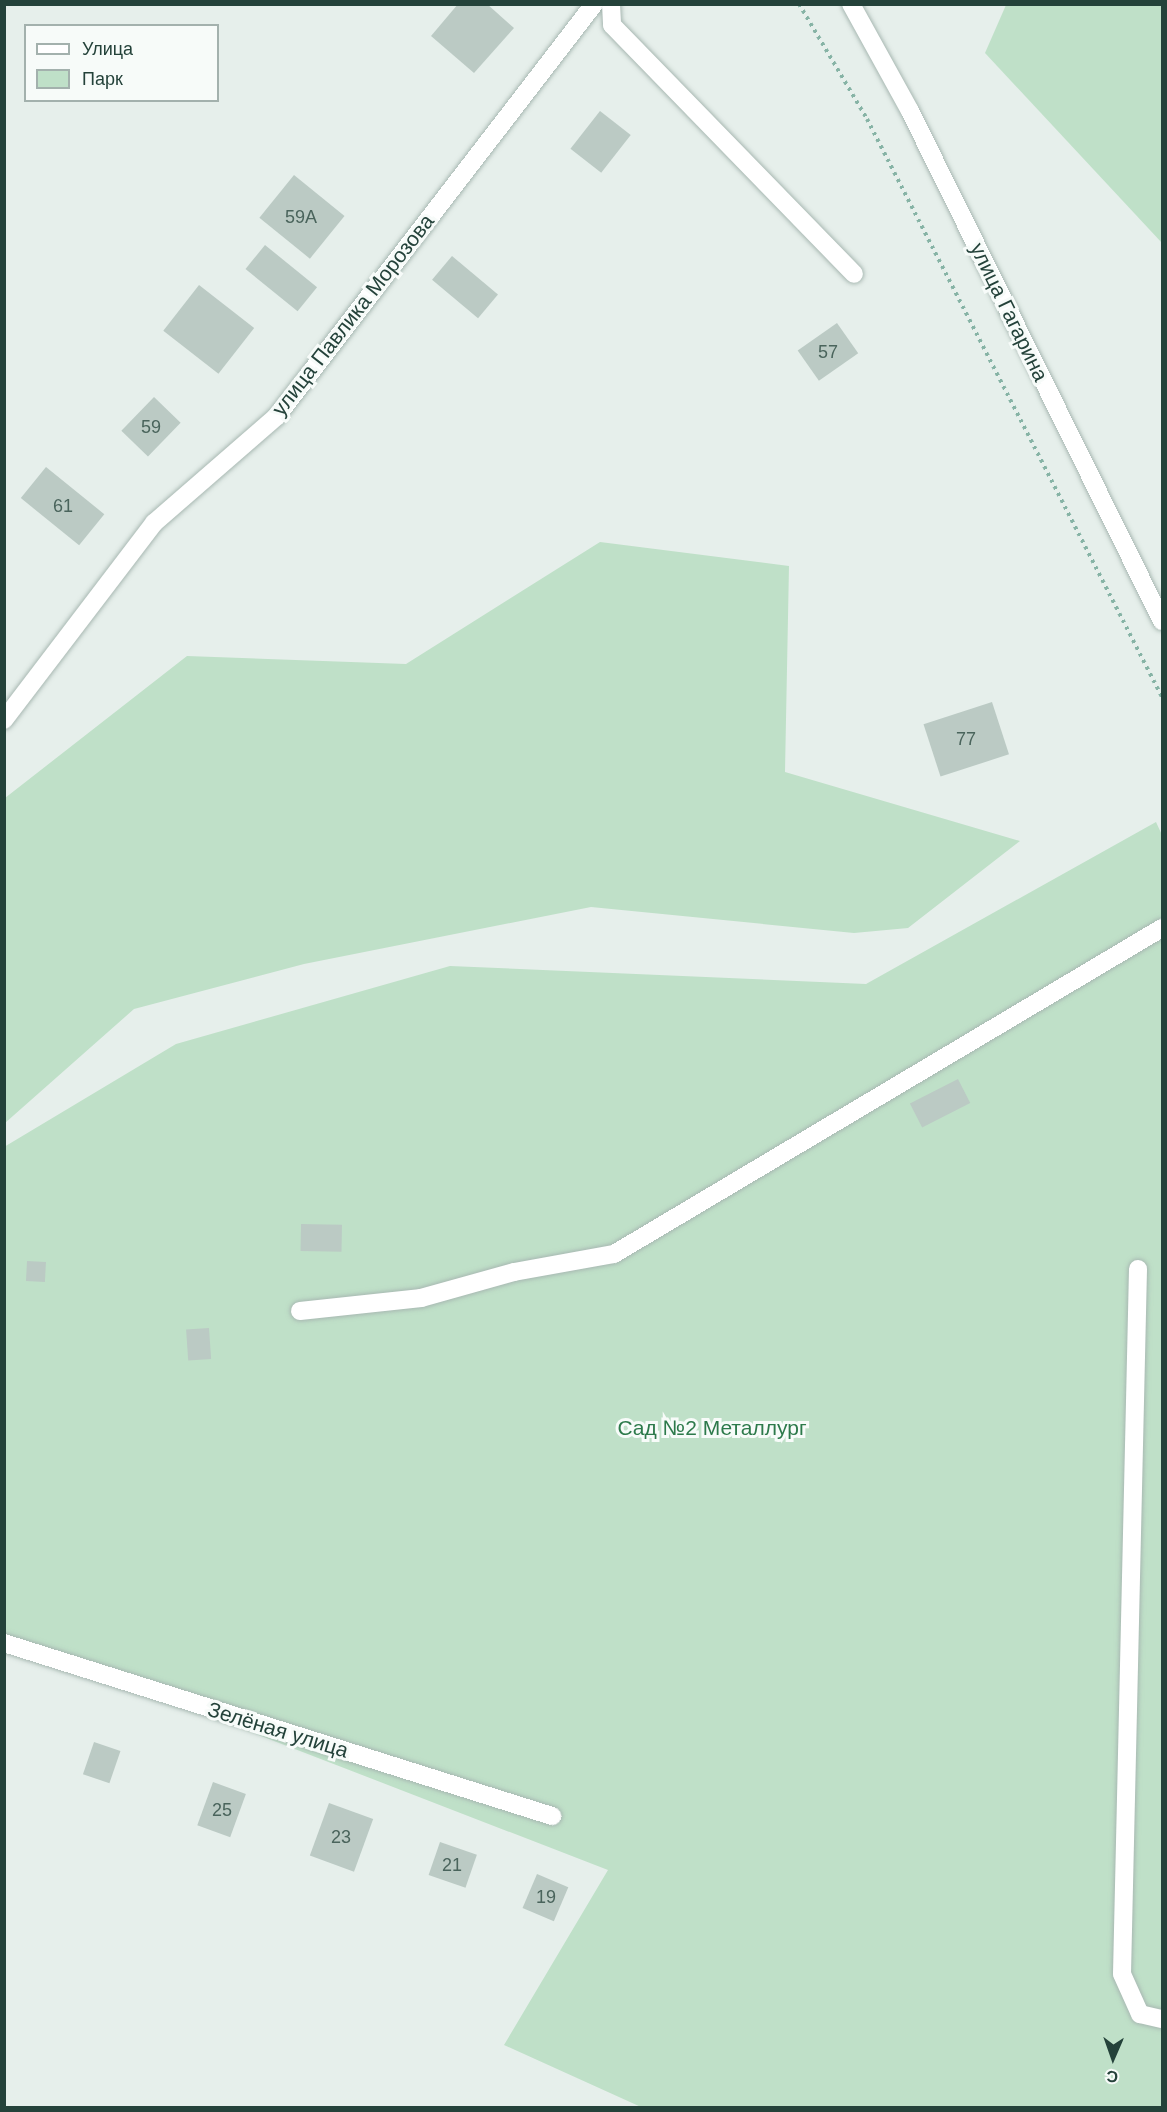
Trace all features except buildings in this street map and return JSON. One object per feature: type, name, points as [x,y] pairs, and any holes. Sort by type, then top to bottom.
[{"type":"street","name":"улица Павлика Морозова","points":[[4,720],[154,523],[277,416],[594,4]]},
{"type":"street","points":[[611,4],[612,25],[854,274]]},
{"type":"street","name":"улица Гагарина","points":[[850,4],[910,111],[1162,621]]},
{"type":"street","points":[[300,1311],[421,1298],[514,1272],[614,1254],[1162,928]]},
{"type":"street","points":[[1138,1269],[1122,1974],[1140,2014],[1162,2019]]},
{"type":"street","name":"Зелёная улица","points":[[4,1643],[552,1816]]},
{"type":"path","points":[[799,4],[867,119],[1162,697]]},
{"type":"green space","points":[[1006,5],[1162,5],[1162,243],[985,53]]},
{"type":"green space","points":[[600,542],[789,566],[785,772],[1020,841],[908,928],[854,933],[591,907],[304,964],[134,1009],[5,1123],[5,798],[187,656],[406,664]]},
{"type":"green space","name":"Сад №2 Металлург","points":[[1156,822],[1162,835],[1162,2107],[641,2107],[504,2045],[608,1870],[5,1637],[4,1147],[176,1044],[450,966],[866,984]]}]
